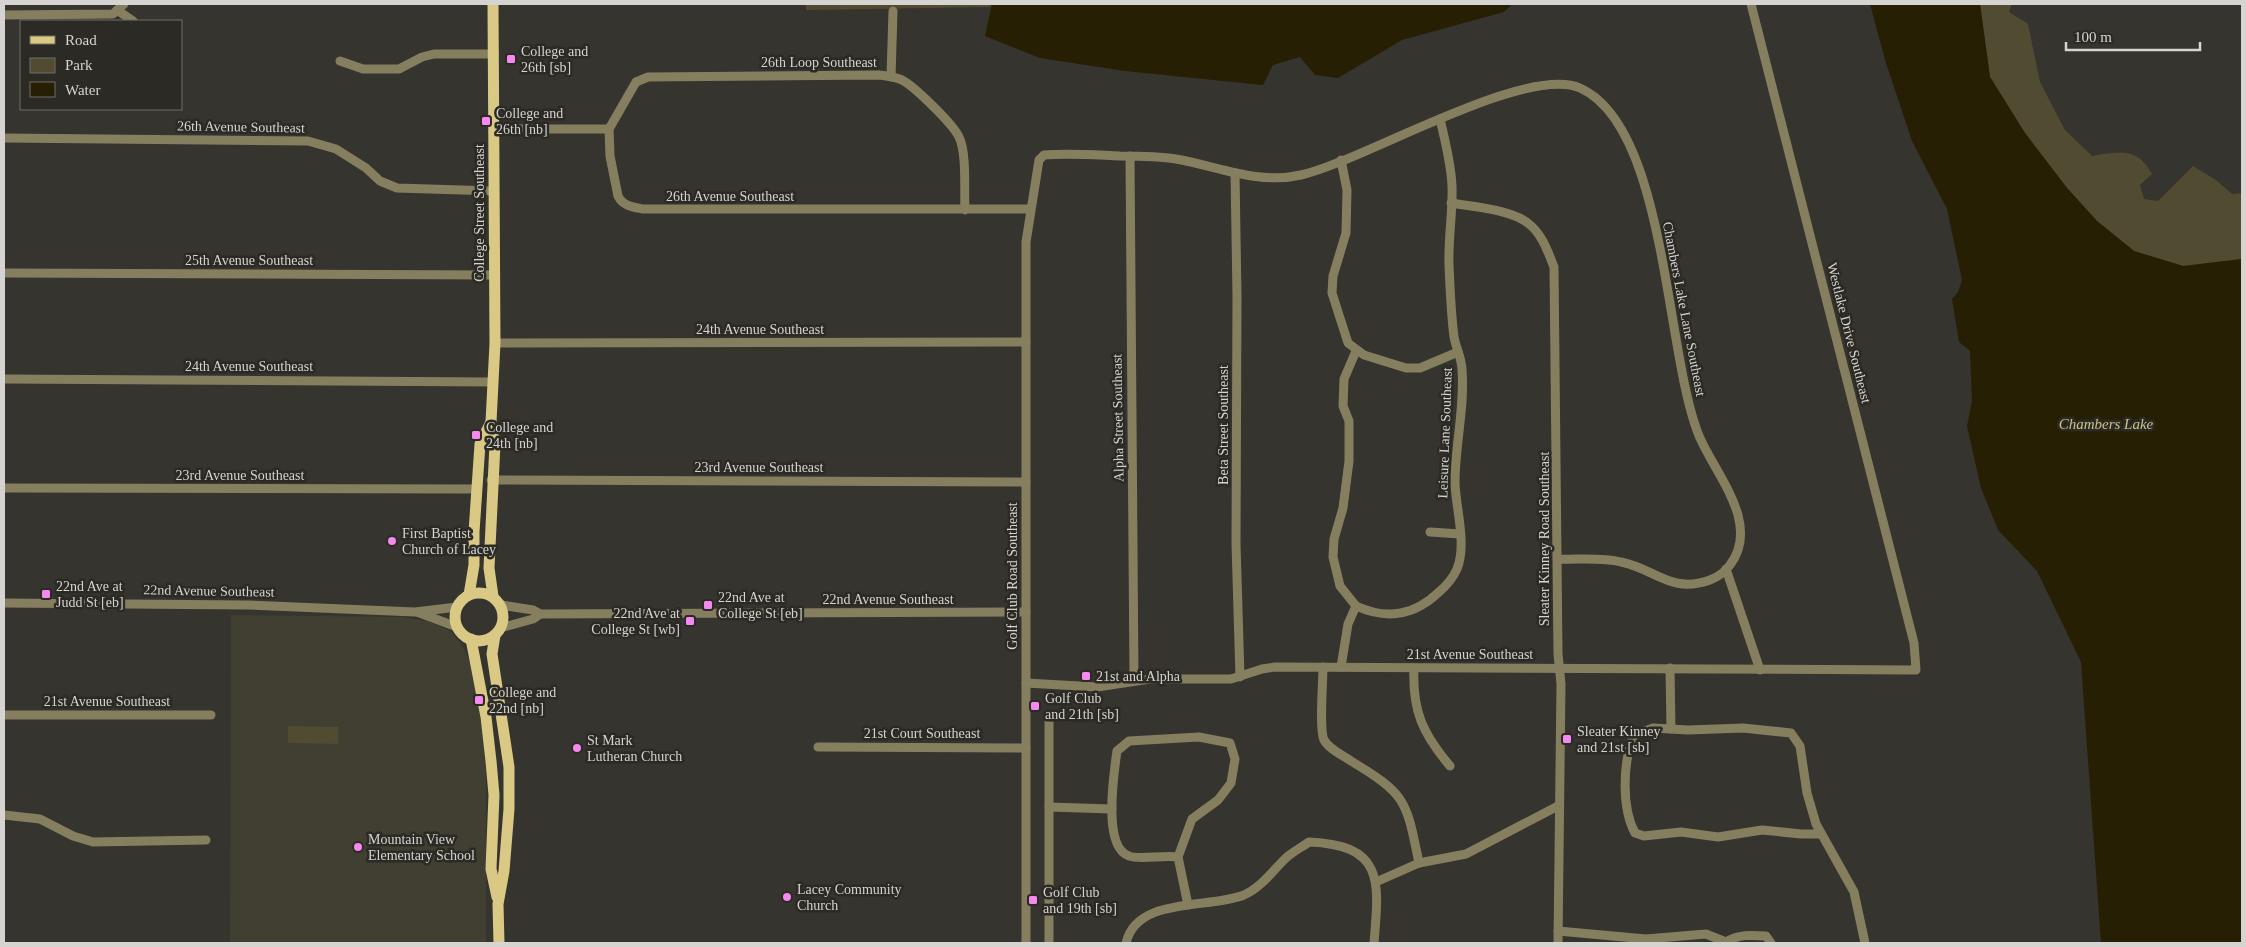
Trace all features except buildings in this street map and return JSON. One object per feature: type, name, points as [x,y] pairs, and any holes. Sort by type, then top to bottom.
[{"type":"main road","name":"College Street Southeast","points":[[493,4],[495,343],[491,422],[495,444],[491,480],[489,568],[497,601]]},
{"type":"main road","name":"College Street Southeast","points":[[469,595],[474,565],[476,489],[480,444],[491,422]]},
{"type":"main road","points":[[498,904],[504,871],[509,767],[492,654],[497,632],[503,621],[497,601],[477,593],[469,595],[457,607],[455,613],[457,626],[470,639],[484,707],[494,795],[491,869],[498,904],[499,943]]},
{"type":"main road","points":[[470,639],[483,640],[497,632]]},
{"type":"street","name":"Westlake Drive Southeast","points":[[1751,4],[1914,643],[1916,670]]},
{"type":"street","points":[[4,15],[112,14],[120,7],[132,20]]},
{"type":"street","points":[[891,77],[893,11]]},
{"type":"street","points":[[340,61],[363,69],[399,69],[422,57],[434,54],[494,54]]},
{"type":"street","name":"26th Loop Southeast","points":[[609,129],[636,82],[648,77],[879,75],[891,77],[903,81],[926,101],[949,122],[960,138],[965,210]]},
{"type":"street","name":"Chambers Lake Lane Southeast","points":[[1130,156],[1178,159],[1260,178],[1301,175],[1505,95],[1538,86],[1558,84],[1580,88],[1609,111],[1630,144],[1654,220],[1661,247],[1689,412],[1700,440],[1738,515],[1740,533],[1738,550],[1726,569]]},
{"type":"street","name":"Leisure Lane Southeast","points":[[1356,606],[1370,612],[1400,615],[1415,610],[1446,586],[1457,570],[1463,550],[1455,481],[1456,440],[1462,406],[1462,368],[1454,338],[1449,277],[1448,238],[1452,186],[1449,158],[1440,119]]},
{"type":"street","points":[[494,129],[609,129]]},
{"type":"street","name":"26th Avenue Southeast","points":[[609,129],[610,156],[618,196],[621,202],[633,208],[1030,209]]},
{"type":"street","name":"26th Avenue Southeast","points":[[4,138],[308,141],[336,149],[366,168],[380,181],[396,188],[463,192],[494,190]]},
{"type":"street","name":"Golf Club Road Southeast","points":[[1026,943],[1026,242],[1030,209],[1039,160],[1044,155],[1130,156]]},
{"type":"street","name":"Alpha Street Southeast","points":[[1130,156],[1134,680]]},
{"type":"street","points":[[1340,160],[1346,190],[1346,233],[1333,276],[1332,293],[1341,328],[1348,343],[1356,351],[1391,365],[1406,368],[1420,368],[1458,352]]},
{"type":"street","name":"Beta Street Southeast","points":[[1234,173],[1237,296],[1236,544],[1240,677]]},
{"type":"street","name":"Sleater Kinney Road Southeast","points":[[1451,204],[1510,214],[1529,223],[1544,243],[1554,267],[1558,654],[1560,668],[1558,943]]},
{"type":"street","name":"25th Avenue Southeast","points":[[4,273],[495,275]]},
{"type":"street","name":"24th Avenue Southeast","points":[[495,343],[1026,342]]},
{"type":"street","points":[[1341,667],[1348,624],[1356,606],[1340,586],[1333,557],[1334,539],[1343,508],[1349,468],[1349,421],[1343,406],[1344,379],[1356,351]]},
{"type":"street","name":"24th Avenue Southeast","points":[[4,379],[493,382]]},
{"type":"street","name":"23rd Avenue Southeast","points":[[491,480],[1026,482]]},
{"type":"street","name":"23rd Avenue Southeast","points":[[4,488],[476,489]]},
{"type":"street","points":[[1430,532],[1460,534]]},
{"type":"street","points":[[1558,559],[1621,562],[1663,581],[1682,585],[1696,585],[1718,577],[1726,569],[1760,670]]},
{"type":"street","name":"22nd Avenue Southeast","points":[[497,601],[533,610],[540,614],[1026,612]]},
{"type":"street","name":"22nd Avenue Southeast","points":[[4,603],[248,605],[415,612],[457,607]]},
{"type":"street","name":"22nd Avenue Southeast","points":[[415,612],[457,626]]},
{"type":"street","name":"22nd Avenue Southeast","points":[[497,632],[532,619],[540,614]]},
{"type":"street","points":[[1323,667],[1322,727],[1325,742],[1390,786],[1402,800],[1409,816],[1418,863]]},
{"type":"street","name":"21st Avenue Southeast","points":[[1026,683],[1097,687],[1134,680],[1240,677],[1262,669],[1323,667],[1916,670]]},
{"type":"street","points":[[1414,668],[1413,684],[1418,718],[1434,748],[1450,766]]},
{"type":"street","points":[[1670,668],[1671,729]]},
{"type":"street","name":"21st Avenue Southeast","points":[[4,715],[211,715]]},
{"type":"street","points":[[1048,941],[1050,721]]},
{"type":"street","points":[[1821,834],[1762,830],[1718,837],[1681,832],[1666,832],[1644,836],[1635,833],[1627,800],[1625,776],[1627,751],[1634,735],[1653,728],[1743,728],[1791,733],[1800,746],[1806,793],[1821,834],[1854,892],[1864,943]]},
{"type":"street","points":[[1178,858],[1168,856],[1134,858],[1126,856],[1119,847],[1112,827],[1118,751],[1129,742],[1198,738],[1230,743],[1234,759],[1231,783],[1218,800],[1192,819],[1178,858],[1188,905]]},
{"type":"street","name":"21st Court Southeast","points":[[818,747],[1026,748]]},
{"type":"street","points":[[1376,882],[1418,863],[1466,854],[1558,806]]},
{"type":"street","points":[[1049,808],[1112,809]]},
{"type":"street","points":[[4,815],[40,819],[73,836],[93,842],[206,840]]},
{"type":"street","points":[[1126,943],[1129,933],[1137,923],[1157,912],[1244,895],[1266,880],[1289,856],[1309,842],[1348,848],[1364,856],[1376,882],[1374,943]]},
{"type":"street","points":[[1558,931],[1666,941],[1706,934],[1726,943],[1734,937],[1752,935],[1766,936],[1771,943]]},
{"type":"shaded area","name":"Mountain View Elementary School","points":[[231,615],[402,617],[428,621],[451,631],[463,647],[471,664],[486,751],[486,943],[230,943]]},
{"type":"green space","points":[[806,4],[992,4],[990,7],[806,10]]},
{"type":"green space","points":[[1980,4],[2012,4],[2009,12],[2028,24],[2040,82],[2065,130],[2092,156],[2119,152],[2134,155],[2141,159],[2152,174],[2140,185],[2144,199],[2158,201],[2193,166],[2216,180],[2232,194],[2242,193],[2242,259],[2183,266],[2134,251],[2097,221],[2067,188],[2025,133],[1990,77]]},
{"type":"green space","points":[[288,726],[338,727],[338,744],[288,743]]},
{"type":"water","points":[[992,4],[1512,4],[1504,12],[1402,40],[1338,78],[1315,75],[1300,57],[1273,65],[1263,85],[1125,71],[1040,58],[985,36]]},
{"type":"water","name":"Chambers Lake","points":[[1870,4],[1980,4],[1990,77],[2025,133],[2067,188],[2097,221],[2134,251],[2183,266],[2242,259],[2242,943],[2101,943],[2081,662],[2037,571],[1998,530],[1981,488],[1967,426],[1972,401],[1970,351],[1959,342],[1952,299],[1958,292],[1962,280],[1947,209],[1912,141],[1886,63]]},
{"type":"place","name":"College and 26th [sb]","points":[[511,59]]},
{"type":"place","name":"College and 26th [nb]","points":[[486,121]]},
{"type":"place","name":"College and 24th [nb]","points":[[476,435]]},
{"type":"place","name":"First Baptist Church of Lacey","points":[[392,541]]},
{"type":"place","name":"22nd Ave at Judd St [eb]","points":[[46,594]]},
{"type":"place","name":"22nd Ave at College St [eb]","points":[[708,605]]},
{"type":"place","name":"22nd Ave at College St [wb]","points":[[690,621]]},
{"type":"place","name":"21st and Alpha","points":[[1086,676]]},
{"type":"place","name":"College and 22nd [nb]","points":[[479,700]]},
{"type":"place","name":"Golf Club and 21th [sb]","points":[[1035,706]]},
{"type":"place","name":"Sleater Kinney and 21st [sb]","points":[[1567,739]]},
{"type":"place","name":"St Mark Lutheran Church","points":[[577,748]]},
{"type":"place","name":"Mountain View Elementary School","points":[[358,847]]},
{"type":"place","name":"Lacey Community Church","points":[[787,897]]},
{"type":"place","name":"Golf Club and 19th [sb]","points":[[1033,900]]}]
